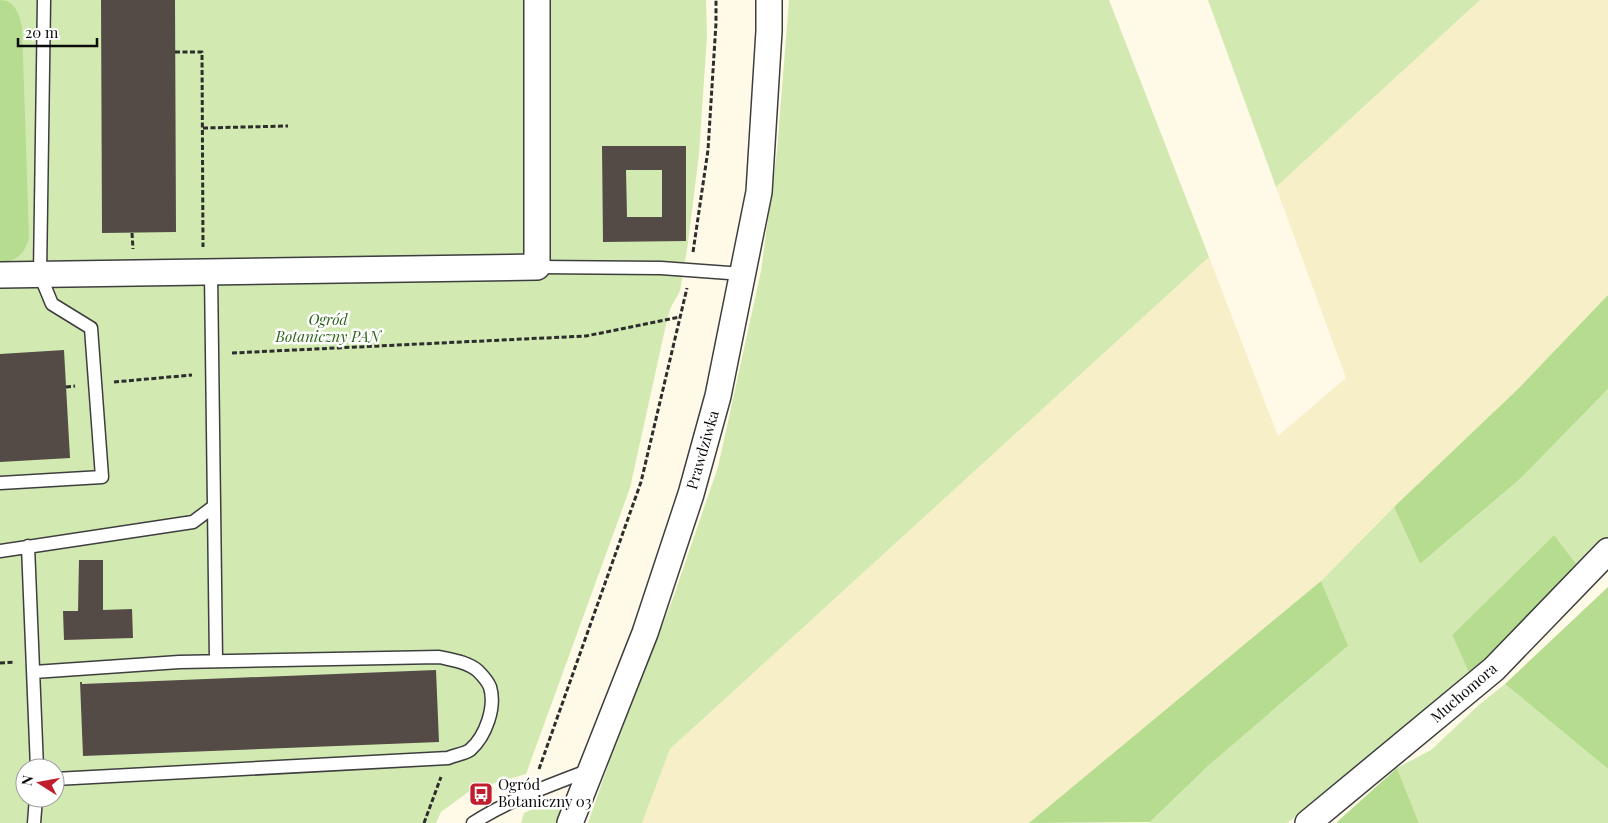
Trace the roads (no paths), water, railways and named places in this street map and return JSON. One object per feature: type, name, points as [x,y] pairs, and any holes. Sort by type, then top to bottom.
[{"type":"street","points":[[0,275],[537,267],[536,0]]},
{"type":"street","name":"Prawdziwka","points":[[570,823],[645,633],[692,494],[718,396],[759,192],[769,31],[769,0]]},
{"type":"street","name":"Muchomora","points":[[1308,823],[1494,669],[1608,551]]},
{"type":"lane","points":[[0,483],[102,477],[91,328],[52,304],[40,275],[44,0]]},
{"type":"lane","points":[[537,267],[661,268],[743,274]]},
{"type":"lane","points":[[207,273],[212,374],[216,661]]},
{"type":"lane","points":[[0,551],[193,522],[213,507]]},
{"type":"lane","points":[[28,546],[37,758]]},
{"type":"lane","points":[[34,672],[179,662],[439,657],[461,662],[478,671],[490,686],[492,707],[487,724],[478,742],[468,751],[448,758],[65,778]]},
{"type":"lane","points":[[473,823],[488,813],[532,792],[590,770]]},
{"type":"lane","points":[[34,823],[35,808]]},
{"type":"place","name":"Ogród Botaniczny 03","points":[[481,794]]},
{"type":"park label","name":"Ogród Botaniczny PAN","points":[[328,328]]}]
